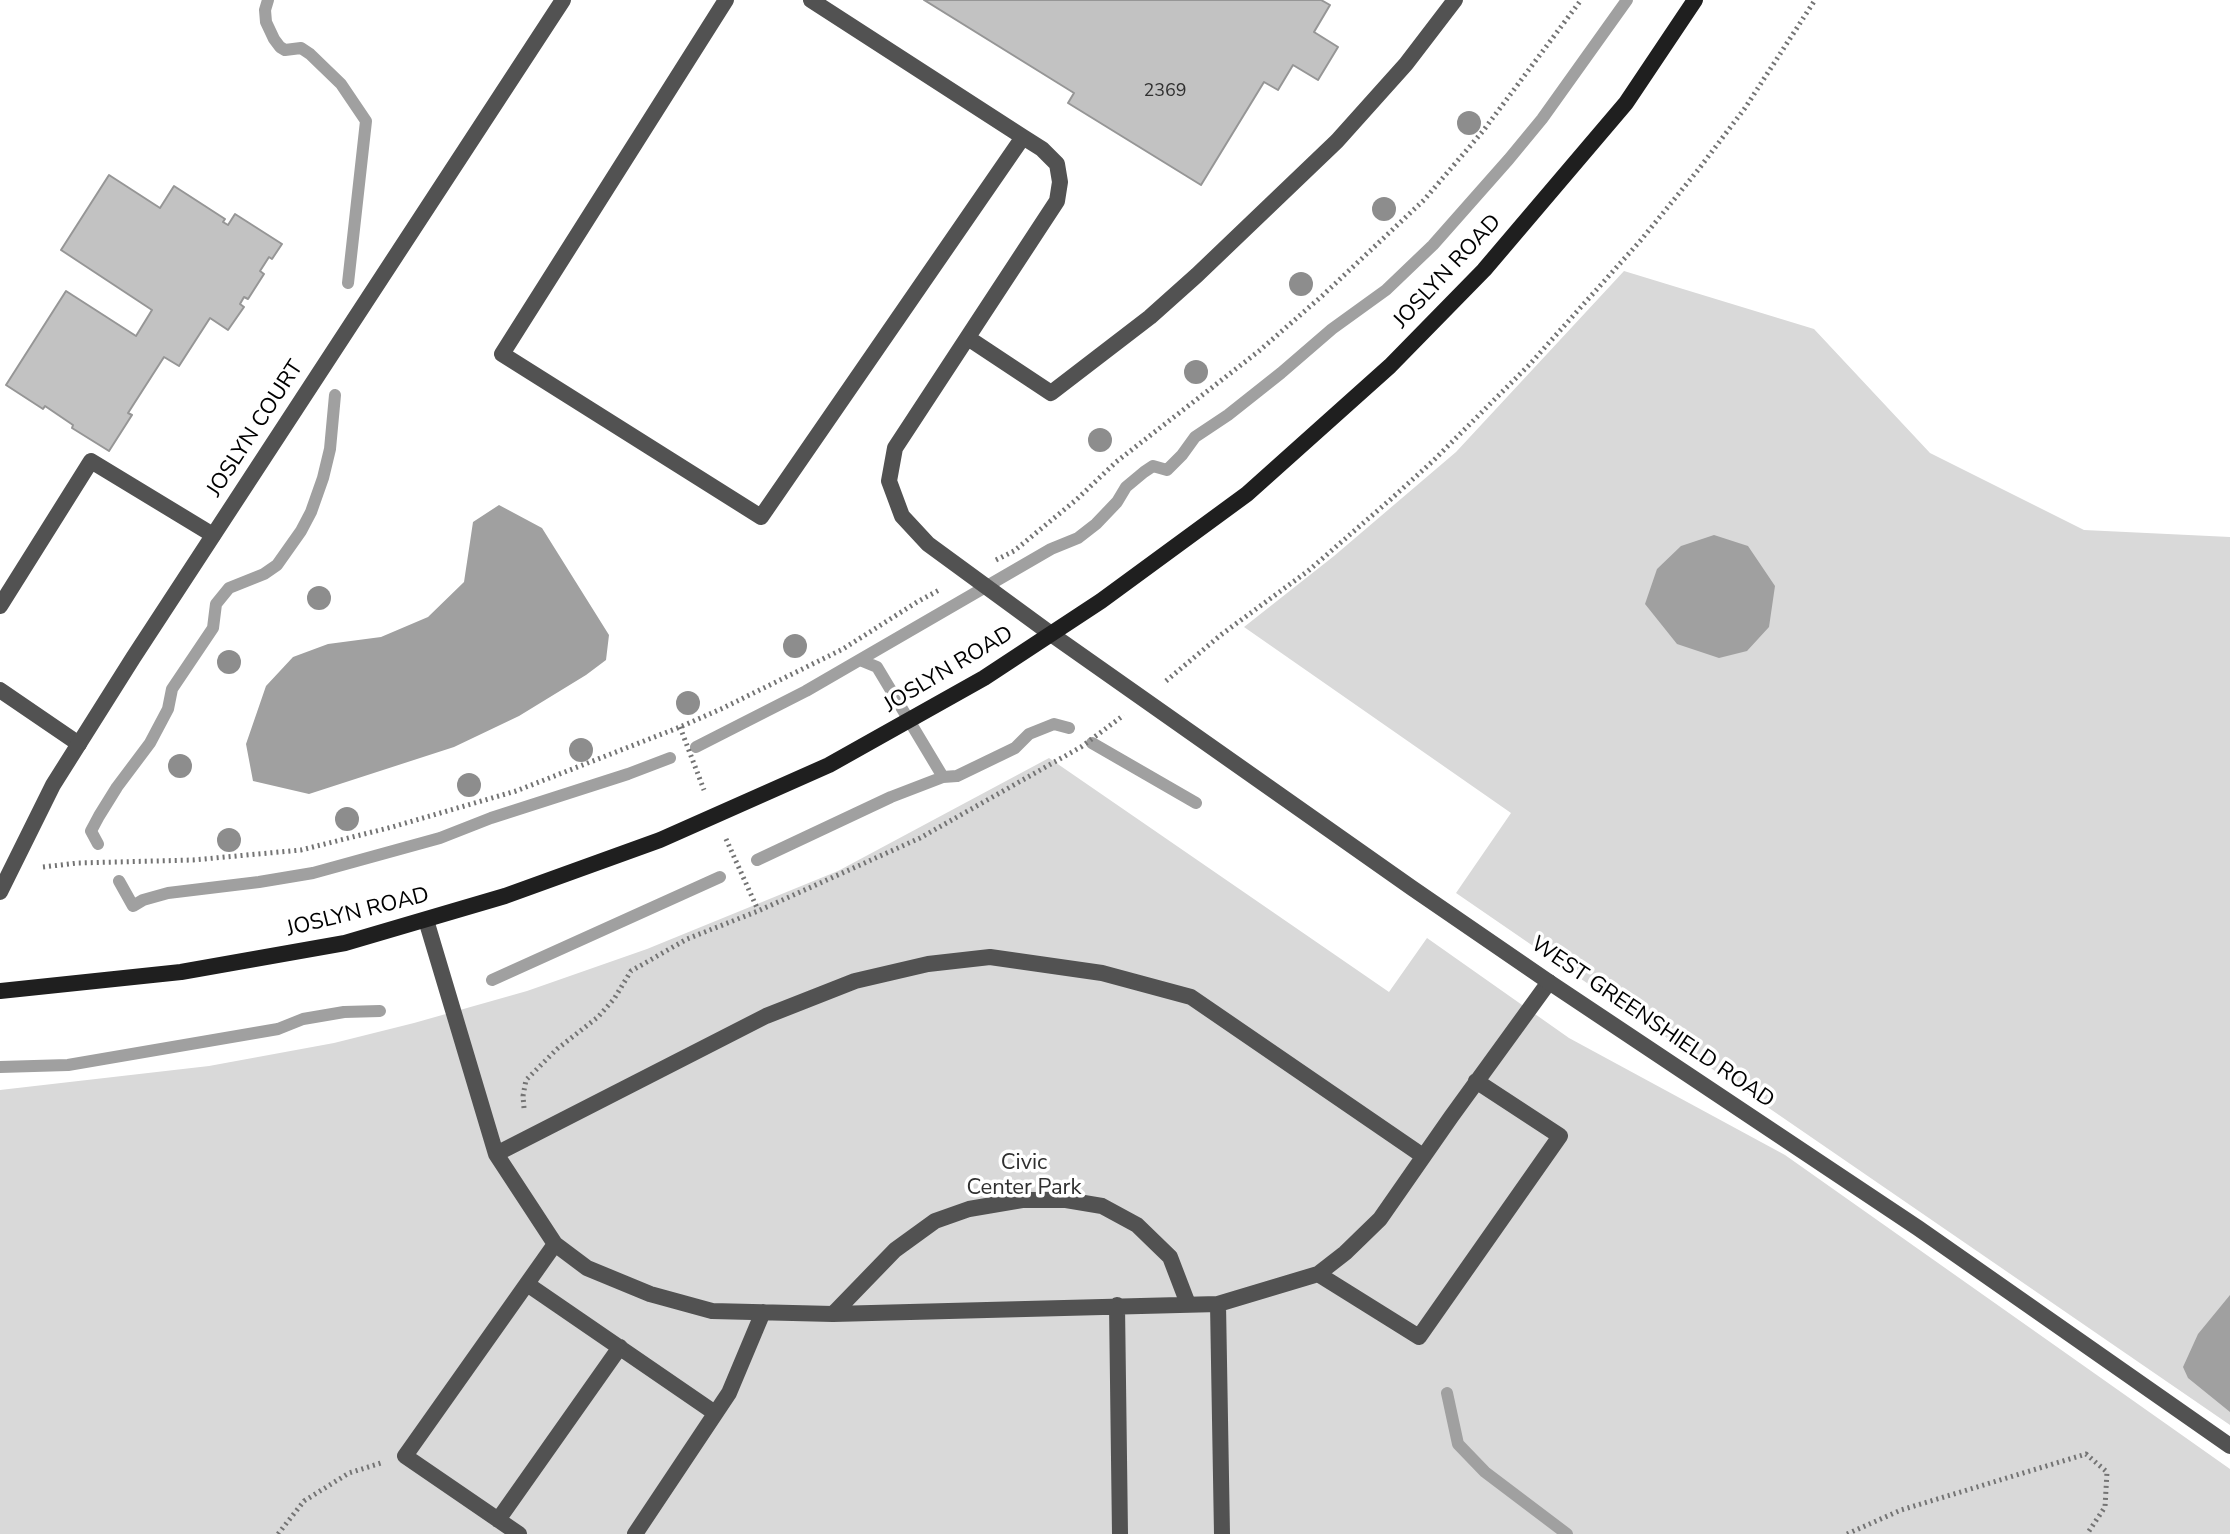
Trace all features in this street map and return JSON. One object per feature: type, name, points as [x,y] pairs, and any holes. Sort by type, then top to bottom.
[{"type":"street","name":"JOSLYN COURT","points":[[0,892],[53,785],[563,0]]},
{"type":"street","points":[[726,0],[502,354],[761,517],[1023,137],[811,0]]},
{"type":"street","points":[[968,338],[1051,393],[1150,317],[1337,141],[1406,64],[1455,0]]},
{"type":"street","name":"JOSLYN ROAD","points":[[0,991],[181,972],[345,943],[505,896],[660,840],[829,765],[984,678],[1101,601],[1247,494],[1390,366],[1484,270],[1626,103],[1695,0]]},
{"type":"street","name":"WEST GREENSHIELD ROAD","points":[[1023,137],[1042,149],[1057,164],[1060,182],[1057,201],[895,448],[889,481],[902,516],[928,544],[1051,634],[1549,982],[1918,1228],[2230,1446]]},
{"type":"street","points":[[0,606],[91,461],[213,535]]},
{"type":"street","points":[[0,690],[79,744]]},
{"type":"street","points":[[426,920],[496,1154],[555,1244],[587,1268],[650,1294],[712,1311],[833,1314],[1218,1304],[1318,1274],[1380,1219],[1549,982]]},
{"type":"street","points":[[496,1154],[781,1010],[855,981],[928,964],[990,957],[1102,973],[1191,997],[1423,1156]]},
{"type":"street","points":[[1318,1274],[1419,1337],[1560,1136],[1476,1081]]},
{"type":"street","points":[[833,1314],[895,1250],[935,1221],[969,1209],[1022,1200],[1066,1200],[1102,1206],[1137,1225],[1170,1257],[1188,1304]]},
{"type":"street","points":[[519,1534],[405,1456],[555,1244]]},
{"type":"street","points":[[527,1284],[715,1413]]},
{"type":"street","points":[[1218,1304],[1222,1534]]},
{"type":"street","points":[[1117,1305],[1120,1534]]},
{"type":"street","points":[[635,1534],[729,1393],[763,1312]]},
{"type":"street","points":[[498,1520],[620,1347]]},
{"type":"path","points":[[10,871],[78,863],[193,860],[301,850],[392,827],[516,791],[680,727],[843,649],[917,602],[1014,551],[1116,462],[1259,351],[1424,200],[1483,131],[1581,0]]},
{"type":"path","points":[[532,1135],[523,1096],[526,1080],[557,1049],[598,1017],[614,999],[631,971],[687,939],[758,911],[933,831],[1081,747],[1222,634],[1308,571],[1434,460],[1530,364],[1641,240],[1745,108],[1815,0]]},
{"type":"path","points":[[1847,1534],[1901,1510],[2086,1454],[2107,1472],[2105,1507],[2087,1534]]},
{"type":"path","points":[[278,1534],[304,1501],[349,1473],[405,1456]]},
{"type":"green space","points":[[1624,271],[1814,329],[1930,453],[2084,530],[2230,537],[2230,1425],[1456,893],[1511,813],[1244,627],[1334,556],[1456,452]]},
{"type":"green space","name":"Civic Center Park","points":[[1049,758],[1389,992],[1427,938],[1569,1038],[1785,1155],[2230,1469],[2230,1534],[0,1534],[0,1090],[209,1066],[334,1043],[527,991],[647,949],[838,871]]},
{"type":"shaded area","points":[[499,505],[542,528],[609,635],[606,660],[519,716],[454,747],[309,794],[253,781],[246,744],[266,686],[293,657],[328,644],[381,637],[428,617],[464,582],[473,522]]},
{"type":"shaded area","points":[[1714,535],[1748,546],[1775,586],[1769,627],[1747,651],[1719,658],[1677,644],[1645,604],[1657,569],[1681,546]]},
{"type":"shaded area","points":[[2230,1295],[2230,1412],[2188,1378],[2183,1367],[2198,1334]]},
{"type":"building","points":[[924,0],[1321,0],[1330,5],[1314,32],[1338,47],[1318,80],[1293,65],[1278,90],[1264,82],[1201,185],[1068,103],[1074,93]]},
{"type":"building","points":[[109,175],[160,208],[174,186],[225,219],[223,222],[228,225],[235,214],[282,244],[260,271],[264,274],[248,299],[244,297],[240,304],[244,307],[228,330],[210,318],[179,366],[164,357],[128,413],[132,415],[109,451],[72,428],[73,425],[45,406],[43,409],[6,385],[66,291],[136,336],[152,310],[61,250]]},
{"type":"waterway","points":[[268,0],[266,22],[280,47],[285,50],[301,48],[310,54],[341,84],[366,121],[348,283]]},
{"type":"waterway","points":[[696,747],[806,691],[1051,549],[1078,538],[1096,524],[1117,502],[1126,487],[1144,472],[1153,466],[1167,470],[1195,437],[1228,415],[1332,329],[1386,290],[1433,245],[1542,119],[1627,0]]},
{"type":"waterway","points":[[98,844],[91,831],[117,787],[150,743],[168,709],[172,689],[213,628],[216,604],[229,588],[264,574],[277,565],[301,531],[323,478],[330,449],[335,395]]},
{"type":"waterway","points":[[860,660],[877,667],[943,777]]},
{"type":"waterway","points":[[757,860],[891,797],[943,777],[957,776],[1015,748],[1029,734],[1054,724],[1069,728]]},
{"type":"waterway","points":[[1092,743],[1196,803]]},
{"type":"waterway","points":[[119,881],[133,906],[168,893],[313,873],[440,838],[670,758]]},
{"type":"waterway","points":[[492,980],[720,877]]},
{"type":"waterway","points":[[0,1067],[68,1065],[278,1029],[303,1019],[344,1012],[380,1011]]},
{"type":"waterway","points":[[1447,1393],[1458,1444],[1485,1472],[1567,1534]]}]
